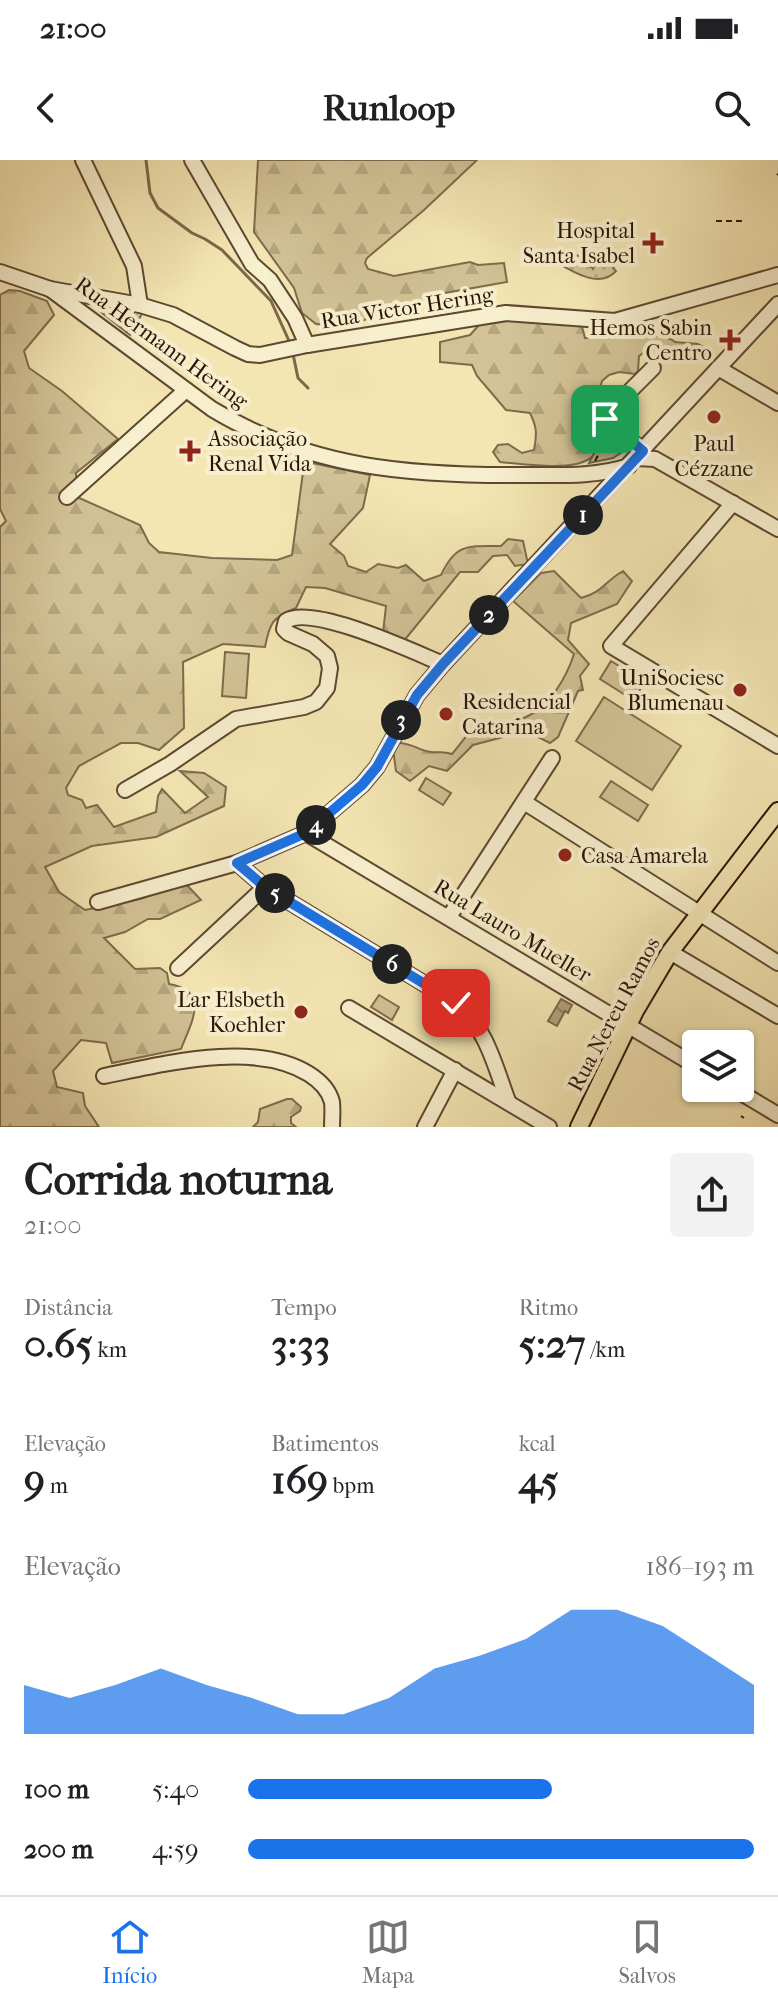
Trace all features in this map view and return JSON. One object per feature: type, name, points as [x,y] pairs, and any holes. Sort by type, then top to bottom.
[{"type":"main road","name":"Rua Nereu Ramos","points":[[579,1127],[628,1025],[670,952],[778,811]]},
{"type":"street","points":[[83,160],[134,266],[136,304]]},
{"type":"street","points":[[192,160],[202,167],[243,251],[270,280],[295,318],[297,347]]},
{"type":"street","name":"Rua Hermann Hering","points":[[0,272],[50,289],[240,426],[266,439],[312,454],[380,469],[442,475],[614,471],[641,458]]},
{"type":"street","name":"Rua Victor Hering","points":[[50,289],[136,304],[173,315],[248,354],[260,355],[506,313],[615,321],[778,275]]},
{"type":"street","points":[[89,317],[91,307],[100,298]]},
{"type":"street","points":[[98,902],[237,863],[306,833],[362,785],[377,767],[410,705],[443,664],[641,458],[655,437],[778,304]]},
{"type":"street","points":[[653,368],[605,419],[641,458],[778,529]]},
{"type":"street","points":[[718,368],[778,403]]},
{"type":"street","points":[[67,497],[186,390]]},
{"type":"street","points":[[733,503],[611,646],[778,746]]},
{"type":"street","points":[[125,790],[236,719],[316,702],[327,688],[330,668],[327,656],[320,648],[284,629],[286,621],[292,617],[301,615],[341,625],[443,664]]},
{"type":"street","points":[[449,917],[552,758]]},
{"type":"street","points":[[524,802],[778,963]]},
{"type":"street","name":"Rua Lauro Mueller","points":[[306,833],[682,1058]]},
{"type":"street","points":[[237,863],[265,887],[470,1014],[480,1030],[508,1101]]},
{"type":"street","points":[[178,968],[265,887]]},
{"type":"street","points":[[670,952],[778,1016]]},
{"type":"street","points":[[349,1008],[549,1127]]},
{"type":"street","points":[[104,1076],[216,1057],[284,1061],[314,1077],[326,1088],[332,1103],[332,1127]]},
{"type":"street","points":[[425,1127],[455,1070]]},
{"type":"street","points":[[754,1101],[778,1115]]},
{"type":"path","points":[[716,221],[744,221]]},
{"type":"path","points":[[117,338],[136,304]]},
{"type":"path","points":[[139,326],[147,330]]},
{"type":"path","points":[[227,444],[240,426]]},
{"type":"path","points":[[588,473],[614,427]]},
{"type":"green space","points":[[258,160],[477,160],[365,263],[368,269],[394,276],[470,262],[478,265],[504,263],[507,282],[439,294],[344,327],[316,324],[302,313],[294,288],[254,232]]},
{"type":"green space","points":[[567,252],[582,257],[593,269],[599,254],[618,256],[619,260],[613,268],[616,271],[608,277],[591,278],[571,271],[546,256]]},
{"type":"green space","points":[[9,290],[47,301],[54,315],[24,351],[29,368],[62,391],[118,439],[76,473],[77,497],[140,525],[149,543],[159,552],[212,558],[277,560],[292,555],[303,472],[312,463],[370,475],[363,508],[330,544],[344,556],[348,566],[366,572],[378,564],[398,568],[406,565],[424,581],[441,575],[452,557],[464,548],[501,546],[508,539],[523,541],[528,564],[515,566],[507,555],[493,556],[478,572],[460,572],[403,642],[383,633],[386,606],[325,588],[306,587],[296,608],[273,622],[265,647],[223,644],[183,662],[184,728],[159,750],[138,743],[121,743],[79,766],[66,788],[68,795],[82,800],[86,808],[97,805],[114,827],[156,812],[162,789],[185,813],[208,797],[180,771],[204,773],[226,787],[224,806],[156,837],[92,846],[45,867],[59,892],[85,910],[140,899],[185,883],[201,900],[160,919],[148,919],[125,932],[104,938],[135,969],[160,968],[167,973],[169,984],[190,993],[194,1009],[181,1049],[112,1063],[106,1043],[81,1040],[53,1071],[57,1087],[83,1093],[85,1106],[99,1127],[0,1127],[0,527],[6,521],[0,509],[0,295]]},
{"type":"green space","points":[[105,304],[143,312],[130,335],[101,312],[101,306]]},
{"type":"green space","points":[[533,317],[581,323],[585,338],[659,336],[703,347],[700,353],[683,362],[665,349],[650,348],[639,356],[635,374],[619,372],[602,381],[597,400],[604,420],[598,433],[610,435],[588,460],[554,466],[500,462],[493,452],[498,445],[508,444],[522,453],[534,450],[536,431],[530,413],[506,410],[477,376],[472,365],[440,362],[440,342],[470,335],[479,325]]},
{"type":"green space","points":[[607,428],[628,444],[627,449],[613,458],[589,463]]},
{"type":"green space","points":[[554,571],[581,598],[594,593],[623,571],[632,581],[617,604],[571,623],[568,640],[589,664],[580,676],[583,690],[578,691],[558,737],[550,743],[526,731],[473,745],[447,771],[429,766],[410,781],[396,771],[393,749],[397,743],[452,754],[476,724],[522,719],[550,698],[567,672],[574,654],[513,601],[541,573]]},
{"type":"green space","points":[[225,652],[249,654],[246,698],[222,696]]},
{"type":"green space","points":[[611,661],[645,682],[633,700],[600,679]]},
{"type":"green space","points":[[604,697],[681,746],[652,790],[576,741]]},
{"type":"green space","points":[[426,778],[451,793],[443,805],[419,790]]},
{"type":"green space","points":[[611,781],[648,805],[638,821],[600,797]]},
{"type":"green space","points":[[379,995],[399,1007],[392,1020],[371,1007]]},
{"type":"green space","points":[[292,1099],[301,1107],[291,1117],[291,1123],[296,1127],[253,1127],[258,1122],[260,1109]]},
{"type":"water","points":[[561,999],[572,1005],[557,1026],[548,1021]]},
{"type":"waterway","points":[[146,160],[150,193],[158,208],[222,250],[271,301],[290,343]]},
{"type":"waterway","points":[[293,354],[298,378],[308,388]]},
{"type":"place","name":"Hospital Santa Isabel","points":[[653,243]]},
{"type":"place","name":"Hemos Sabin Centro","points":[[730,340]]},
{"type":"place","name":"Paul Cézzane","points":[[714,417]]},
{"type":"place","name":"Associação Renal Vida","points":[[190,451]]},
{"type":"place","name":"UniSociesc Blumenau","points":[[740,690]]},
{"type":"place","name":"Residencial Catarina","points":[[446,714]]},
{"type":"place","name":"Casa Amarela","points":[[565,855]]},
{"type":"place","name":"Lar Elsbeth Koehler","points":[[301,1012]]},
{"type":"route","points":[[456,1003],[265,887],[237,863],[306,833],[362,785],[377,767],[417,695],[443,664],[643,451],[605,419]]}]
